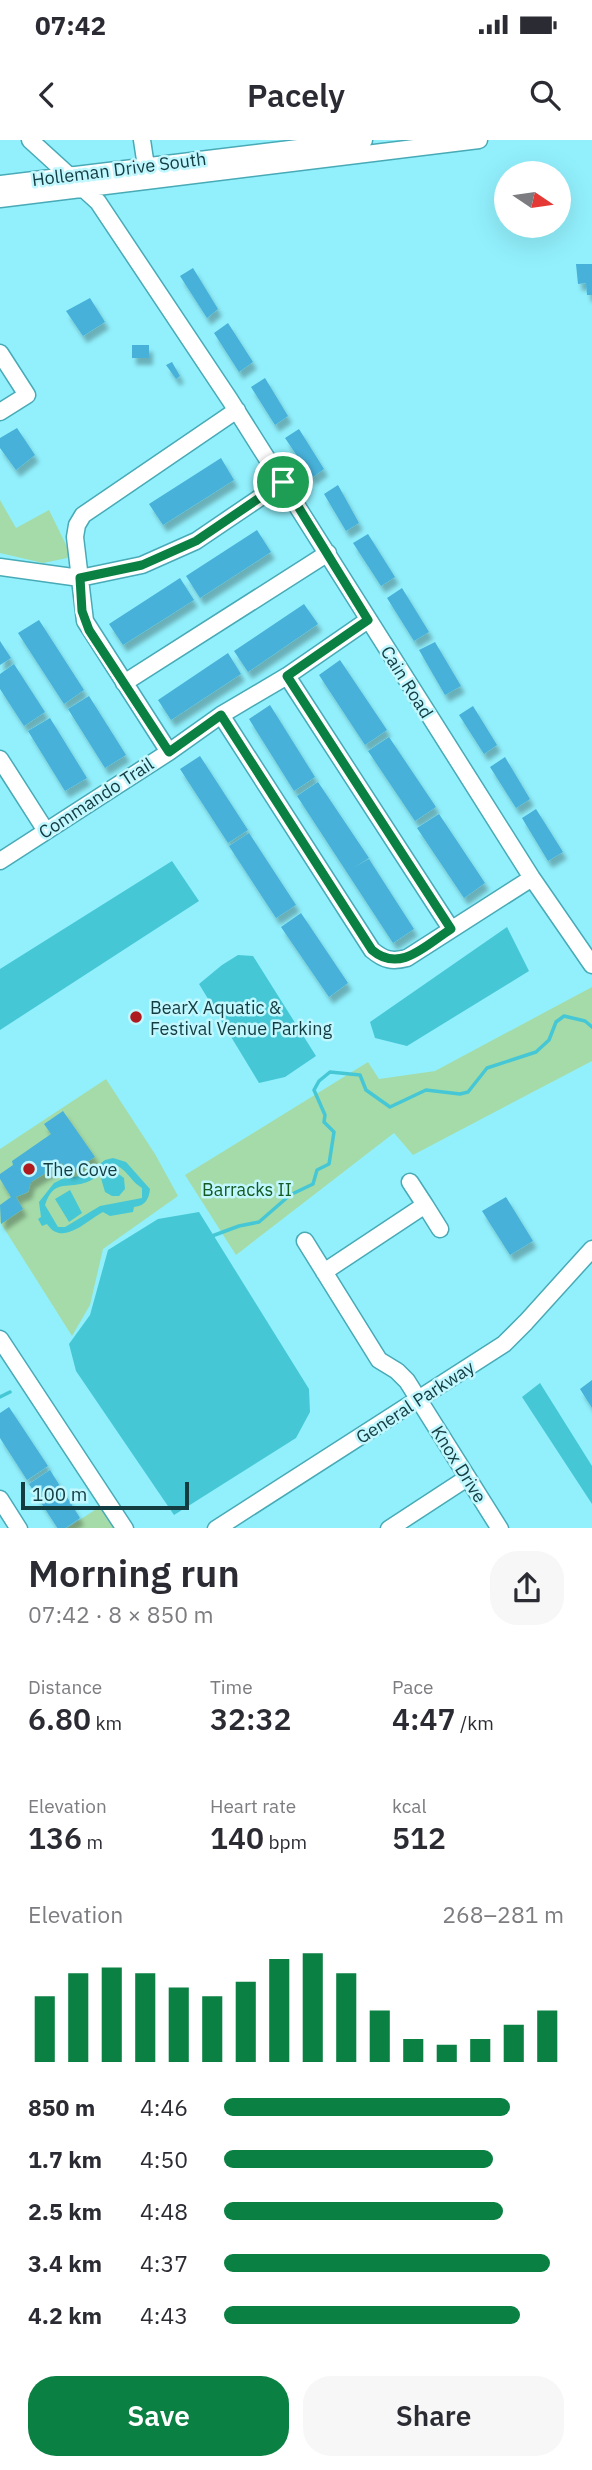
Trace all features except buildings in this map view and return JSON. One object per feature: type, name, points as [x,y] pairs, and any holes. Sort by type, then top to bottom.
[{"type":"street","name":"Cain Road","points":[[30,140],[99,202],[237,410],[532,878],[592,965]]},
{"type":"street","points":[[142,140],[146,172]]},
{"type":"street","name":"Holleman Drive South","points":[[0,184],[70,175],[146,172],[302,144],[363,140]]},
{"type":"street","points":[[0,199],[85,188],[146,172],[471,141]]},
{"type":"street","points":[[0,353],[27,395],[0,412]]},
{"type":"street","points":[[169,752],[85,621],[75,537],[77,525],[83,515],[237,410]]},
{"type":"street","points":[[0,567],[80,578],[142,565],[196,541],[283,482]]},
{"type":"street","points":[[124,684],[328,553]]},
{"type":"street","name":"Commando Trail","points":[[0,861],[169,752],[221,715],[287,676],[368,620]]},
{"type":"street","points":[[287,676],[451,929]]},
{"type":"street","points":[[221,715],[372,950],[388,961],[407,958],[532,878]]},
{"type":"street","points":[[0,759],[46,831]]},
{"type":"street","points":[[410,1182],[440,1229]]},
{"type":"street","points":[[324,1272],[425,1205]]},
{"type":"street","name":"Knox Drive","points":[[305,1241],[379,1360],[397,1371],[419,1399],[500,1528]]},
{"type":"street","name":"General Parkway","points":[[216,1528],[504,1343],[592,1249]]},
{"type":"street","points":[[0,1339],[7,1363],[125,1528]]},
{"type":"street","points":[[388,1528],[467,1478]]},
{"type":"street","points":[[0,1499],[19,1528]]},
{"type":"green space","points":[[0,500],[16,528],[49,510],[72,557],[43,563],[0,553]]},
{"type":"green space","name":"Barracks II","points":[[592,987],[592,1061],[413,1155],[394,1133],[236,1255],[185,1175],[368,1062],[379,1079],[435,1071]]},
{"type":"green space","points":[[106,1079],[155,1154],[178,1196],[103,1249],[90,1305],[72,1336],[0,1222],[0,1149]]},
{"type":"green space","points":[[107,1502],[124,1528],[68,1528]]},
{"type":"water","points":[[172,861],[199,901],[0,1030],[0,969]]},
{"type":"water","points":[[507,927],[529,971],[407,1046],[375,1038],[370,1022]]},
{"type":"water","points":[[238,955],[253,956],[316,1056],[285,1077],[259,1083],[199,984]]},
{"type":"water","points":[[113,1158],[126,1162],[150,1189],[146,1201],[134,1207],[133,1212],[110,1216],[103,1212],[67,1233],[53,1230],[47,1224],[42,1226],[38,1219],[41,1217],[39,1202],[54,1183],[85,1175],[95,1164],[97,1166]],"holes":[[[107,1165],[117,1166],[142,1188],[142,1198],[100,1206],[65,1227],[58,1227],[45,1205],[52,1191],[61,1186],[77,1185],[100,1175],[105,1192],[119,1196],[125,1189],[124,1178],[116,1172],[105,1171]]]},
{"type":"water","points":[[70,1190],[82,1213],[69,1222],[55,1199]]},
{"type":"water","points":[[199,1212],[309,1389],[310,1412],[296,1438],[174,1515],[76,1371],[69,1344],[90,1315],[108,1250],[158,1219]]},
{"type":"water","points":[[540,1383],[592,1466],[592,1504],[522,1397]]},
{"type":"waterway","points":[[212,1236],[259,1222],[290,1195],[313,1184],[317,1170],[329,1164],[334,1132],[324,1122],[325,1115],[314,1090],[319,1081],[330,1072],[360,1075],[366,1090],[390,1107],[426,1090],[460,1094],[468,1092],[487,1068],[536,1052],[549,1040],[556,1022],[564,1016],[585,1021],[592,1027]]},
{"type":"waterway","points":[[0,1397],[10,1392]]},
{"type":"place","name":"BearX Aquatic & Festival Venue Parking","points":[[136,1017]]},
{"type":"place","name":"The Cove","points":[[29,1169]]},
{"type":"route","points":[[283,482],[368,620],[287,676],[451,929],[398,961],[388,961],[372,950],[221,715],[169,752],[89,630],[82,611],[80,578],[142,565],[196,541],[283,482]]}]
